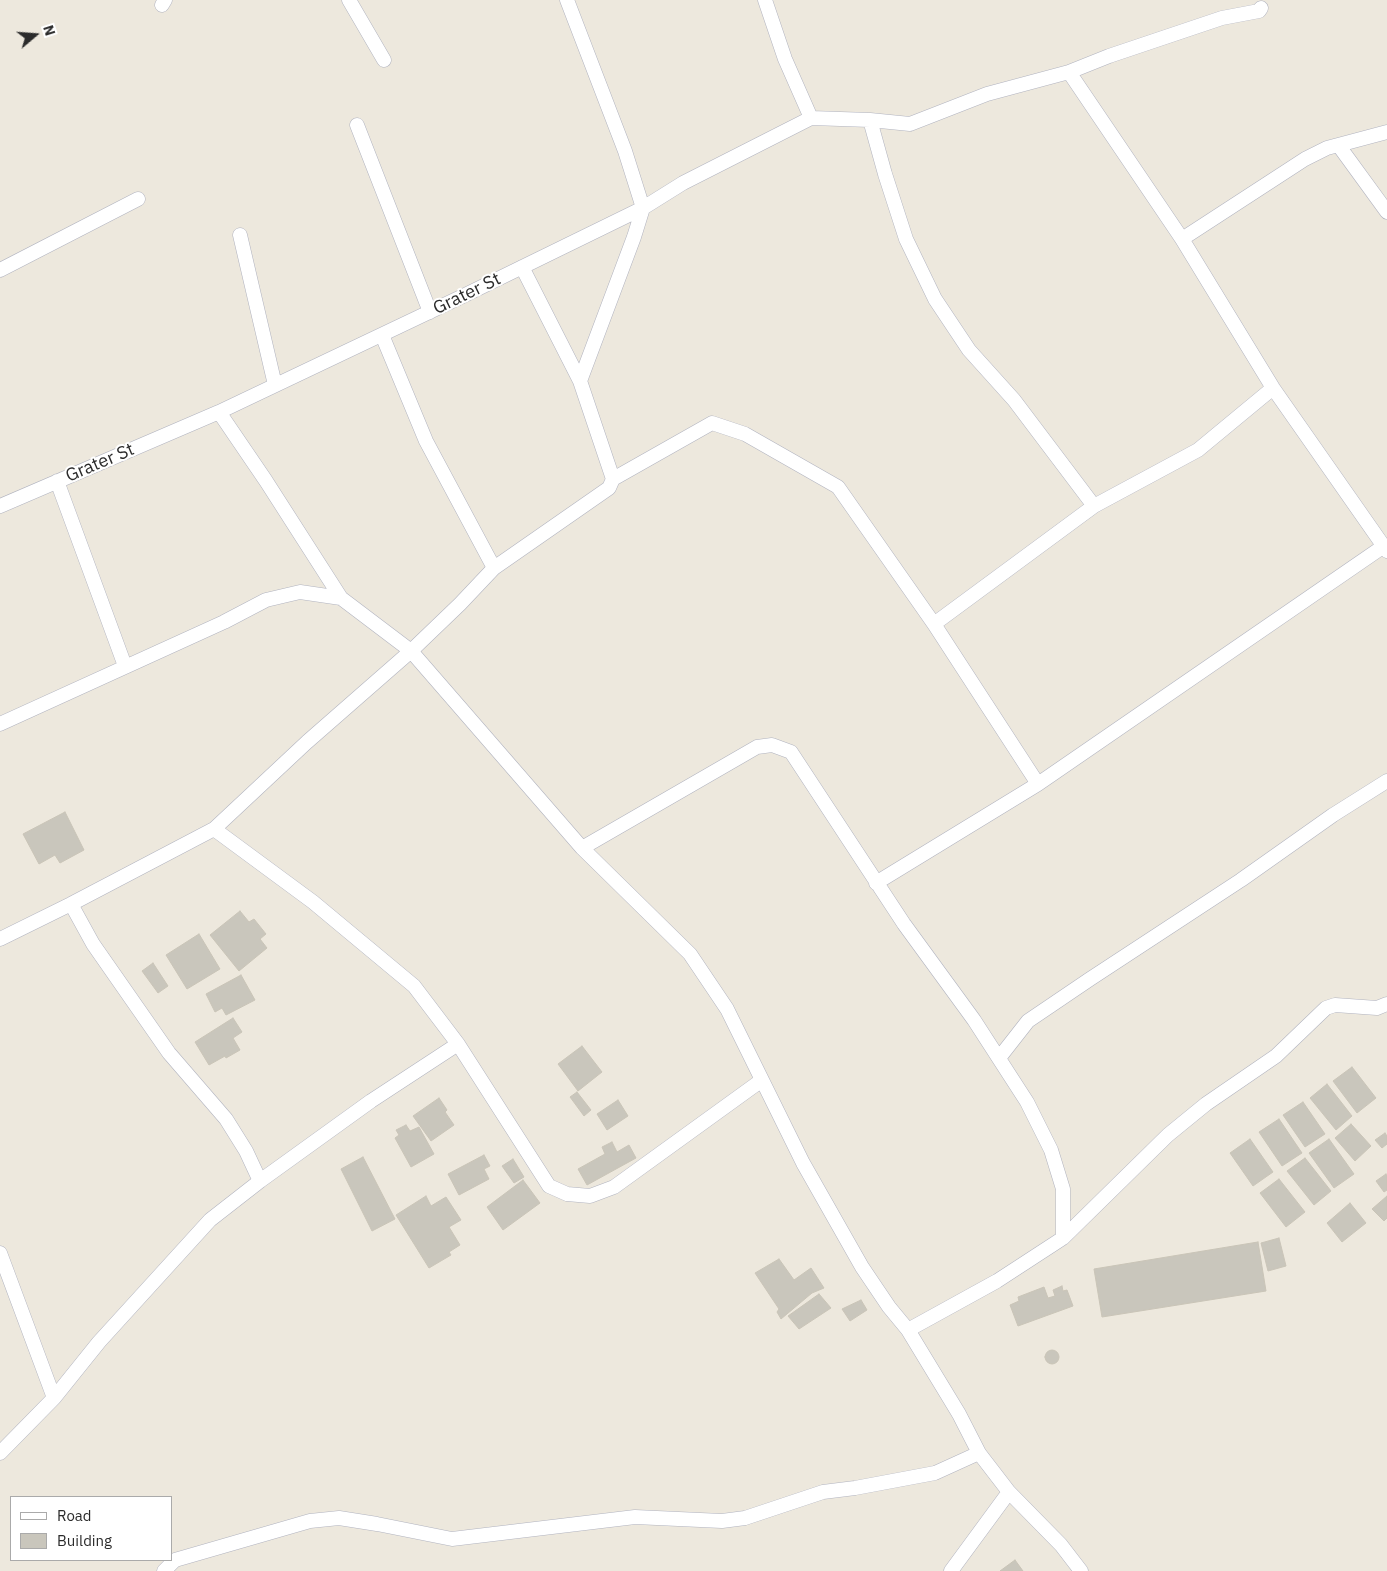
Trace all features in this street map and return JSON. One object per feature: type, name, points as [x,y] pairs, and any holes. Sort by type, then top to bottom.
[{"type":"street","points":[[349,0],[384,60]]},
{"type":"street","points":[[567,0],[625,151],[643,208],[631,246],[580,381]]},
{"type":"street","points":[[765,0],[785,59],[811,118],[870,120],[910,124],[987,94],[1069,72],[1109,56],[1222,18],[1259,11],[1260,8]]},
{"type":"street","points":[[876,883],[1038,784],[1385,549],[1274,388],[1182,239],[1069,72]]},
{"type":"street","name":"Grater St","points":[[0,506],[218,412],[382,335],[643,208],[683,183],[811,118]]},
{"type":"street","points":[[870,120],[906,239],[935,299],[969,350],[1014,400],[1094,506]]},
{"type":"street","points":[[357,125],[430,312]]},
{"type":"street","points":[[1182,239],[1305,159],[1328,148],[1387,132]]},
{"type":"street","points":[[1339,146],[1387,212]]},
{"type":"street","points":[[1,267],[138,199]]},
{"type":"street","points":[[240,235],[275,386]]},
{"type":"street","points":[[522,267],[580,381],[613,479]]},
{"type":"street","points":[[382,335],[426,441],[494,568]]},
{"type":"street","points":[[934,624],[1094,506],[1198,450],[1274,388]]},
{"type":"street","points":[[218,412],[266,481],[341,598],[411,651],[582,848],[690,954],[727,1009],[802,1163],[862,1267],[908,1330],[959,1414],[980,1453],[1009,1492],[1062,1545],[1080,1571]]},
{"type":"street","points":[[0,939],[214,829],[306,742],[411,651],[494,568],[609,488],[613,479],[712,423],[745,434],[838,487],[934,624],[1038,784]]},
{"type":"street","points":[[57,481],[126,666]]},
{"type":"street","points":[[0,724],[224,622],[266,600],[300,592],[341,598]]},
{"type":"street","points":[[582,848],[758,747],[772,744],[791,752],[876,883],[914,939],[974,1020],[1027,1102],[1051,1150],[1063,1189],[1063,1238]]},
{"type":"street","points":[[999,1058],[1028,1021],[1241,880],[1333,815],[1387,781]]},
{"type":"street","points":[[214,829],[314,902],[414,986],[458,1044],[549,1186],[566,1194],[590,1196],[614,1187],[762,1080]]},
{"type":"street","points":[[71,904],[93,944],[169,1053],[226,1119],[246,1151],[260,1181]]},
{"type":"street","points":[[908,1330],[997,1281],[1063,1238],[1168,1135],[1206,1104],[1276,1056],[1326,1008],[1335,1006],[1377,1008],[1387,1004]]},
{"type":"street","points":[[0,1453],[54,1398],[99,1342],[210,1220],[260,1181],[371,1102],[458,1044]]},
{"type":"street","points":[[0,1253],[54,1398]]},
{"type":"street","points":[[164,1571],[175,1560],[310,1521],[339,1518],[452,1539],[635,1517],[722,1522],[745,1518],[823,1492],[935,1473],[980,1453]]},
{"type":"street","points":[[951,1571],[1009,1492]]},
{"type":"building","points":[[65,812],[84,850],[60,863],[55,855],[39,864],[23,834]]},
{"type":"building","points":[[240,911],[249,922],[254,919],[266,934],[260,939],[267,948],[239,971],[210,935]]},
{"type":"building","points":[[199,934],[220,969],[187,989],[166,955]]},
{"type":"building","points":[[153,963],[168,986],[158,993],[142,971]]},
{"type":"building","points":[[241,975],[255,1000],[226,1015],[222,1008],[215,1012],[206,994]]},
{"type":"building","points":[[233,1018],[242,1032],[233,1038],[240,1050],[209,1065],[195,1042]]},
{"type":"building","points":[[582,1046],[602,1072],[578,1091],[558,1064]]},
{"type":"building","points":[[1352,1067],[1376,1098],[1357,1113],[1333,1081]]},
{"type":"building","points":[[1327,1084],[1352,1116],[1336,1130],[1310,1098]]},
{"type":"building","points":[[577,1092],[591,1110],[584,1116],[570,1097]]},
{"type":"building","points":[[439,1098],[447,1110],[445,1112],[454,1125],[431,1141],[413,1116]]},
{"type":"building","points":[[618,1100],[628,1116],[607,1130],[597,1114]]},
{"type":"building","points":[[1303,1102],[1325,1134],[1305,1147],[1283,1115]]},
{"type":"building","points":[[1279,1119],[1302,1153],[1282,1166],[1259,1132]]},
{"type":"building","points":[[1351,1124],[1371,1146],[1355,1161],[1335,1138]]},
{"type":"building","points":[[406,1125],[410,1131],[419,1127],[434,1154],[411,1167],[395,1138],[399,1135],[396,1130]]},
{"type":"building","points":[[1385,1133],[1387,1144],[1382,1148],[1375,1140]]},
{"type":"building","points":[[1250,1139],[1273,1172],[1253,1186],[1230,1153]]},
{"type":"building","points":[[1329,1139],[1354,1174],[1334,1188],[1309,1153]]},
{"type":"building","points":[[612,1142],[617,1152],[629,1145],[636,1158],[587,1185],[578,1169],[605,1154],[602,1147]]},
{"type":"building","points":[[484,1155],[490,1166],[484,1169],[489,1179],[459,1195],[448,1174]]},
{"type":"building","points":[[363,1157],[395,1219],[372,1231],[341,1169]]},
{"type":"building","points":[[1305,1158],[1331,1191],[1314,1205],[1287,1171]]},
{"type":"building","points":[[513,1159],[524,1177],[514,1183],[502,1166]]},
{"type":"building","points":[[1386,1174],[1387,1190],[1384,1192],[1376,1181]]},
{"type":"building","points":[[1279,1179],[1305,1212],[1286,1227],[1260,1193]]},
{"type":"building","points":[[523,1180],[540,1203],[503,1230],[487,1207]]},
{"type":"building","points":[[426,1196],[431,1206],[446,1197],[461,1220],[449,1227],[460,1245],[449,1252],[451,1255],[429,1268],[396,1215]]},
{"type":"building","points":[[1387,1196],[1387,1218],[1384,1221],[1372,1209]]},
{"type":"building","points":[[1350,1203],[1366,1223],[1342,1242],[1327,1223]]},
{"type":"building","points":[[1279,1238],[1286,1266],[1268,1271],[1261,1243]]},
{"type":"building","points":[[1258,1242],[1266,1291],[1102,1317],[1094,1269]]},
{"type":"building","points":[[779,1259],[794,1280],[811,1268],[824,1288],[812,1293],[781,1319],[777,1312],[779,1309],[755,1273]]},
{"type":"building","points":[[1062,1286],[1063,1291],[1067,1290],[1073,1306],[1018,1326],[1010,1305],[1019,1301],[1018,1297],[1044,1287],[1048,1298],[1055,1296],[1053,1290]]},
{"type":"building","points":[[819,1294],[831,1308],[799,1329],[788,1316]]},
{"type":"building","points":[[861,1300],[867,1310],[850,1321],[842,1309]]},
{"type":"building","points":[[1049,1350],[1055,1350],[1059,1357],[1055,1364],[1049,1364],[1045,1360],[1045,1354]]},
{"type":"building","points":[[1015,1560],[1023,1571],[1000,1571]]}]
